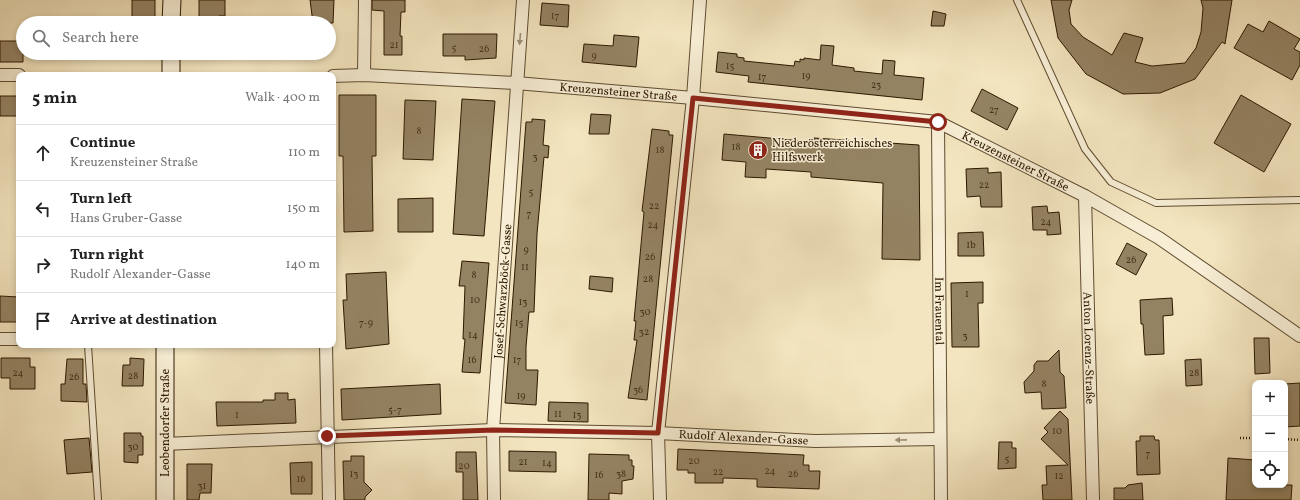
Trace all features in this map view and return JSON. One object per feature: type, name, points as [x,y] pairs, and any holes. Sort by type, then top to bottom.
[{"type":"main road","points":[[171,16],[172,0]]},
{"type":"main road","points":[[171,60],[171,72]]},
{"type":"main road","name":"Leobendorfer Straße","points":[[165,348],[165,500]]},
{"type":"street","points":[[364,76],[365,0]]},
{"type":"street","name":"Josef-Schwarzböck-Gasse","points":[[494,500],[493,430],[516,83],[523,0]]},
{"type":"street","points":[[660,500],[658,433],[693,98],[700,0]]},
{"type":"street","points":[[0,75],[16,75]]},
{"type":"street","name":"Kreuzensteiner Straße","points":[[336,76],[516,83],[693,98],[938,122],[1085,196],[1159,238],[1300,336]]},
{"type":"street","name":"Im Frauental","points":[[938,122],[941,500]]},
{"type":"street","name":"Anton Lorenz-Straße","points":[[1085,196],[1093,500]]},
{"type":"street","points":[[0,339],[16,339]]},
{"type":"street","points":[[326,348],[329,500]]},
{"type":"street","name":"Rudolf Alexander-Gasse","points":[[164,444],[493,430],[658,433],[815,441],[940,439]]},
{"type":"lane","points":[[1017,0],[1085,149],[1111,182],[1156,203],[1299,199]]},
{"type":"lane","points":[[88,348],[98,500]]},
{"type":"path","points":[[1240,438],[1252,438]]},
{"type":"path","points":[[1288,439],[1300,440]]},
{"type":"building","points":[[132,0],[155,0],[155,16],[132,16]]},
{"type":"building","points":[[199,0],[225,0],[225,16],[199,16]]},
{"type":"building","points":[[310,0],[334,0],[333,16],[312,16]]},
{"type":"building","points":[[372,0],[405,0],[405,12],[401,12],[400,36],[402,36],[402,55],[384,55],[384,11],[372,10]]},
{"type":"building","points":[[1051,0],[1072,0],[1069,10],[1071,24],[1083,37],[1112,55],[1124,33],[1143,38],[1135,62],[1152,66],[1185,63],[1196,48],[1201,32],[1203,8],[1201,0],[1232,0],[1225,44],[1222,42],[1195,79],[1160,93],[1123,94],[1086,74],[1058,38]]},
{"type":"building","points":[[542,3],[569,5],[568,27],[540,25]]},
{"type":"building","points":[[933,11],[946,14],[944,26],[931,26]]},
{"type":"building","points":[[1269,21],[1300,39],[1294,49],[1300,52],[1300,65],[1292,80],[1234,48],[1248,24],[1263,32]]},
{"type":"building","points":[[443,34],[497,34],[496,58],[465,60],[465,56],[443,56]]},
{"type":"building","points":[[614,35],[639,37],[636,67],[582,62],[584,44],[613,46]]},
{"type":"building","points":[[0,41],[16,41],[16,60],[23,60],[23,62],[0,62]]},
{"type":"building","points":[[821,45],[834,46],[832,65],[854,68],[854,71],[882,74],[883,60],[895,61],[894,75],[924,78],[922,100],[748,82],[749,76],[716,72],[718,52],[737,54],[737,57],[744,58],[744,61],[794,66],[795,61],[800,62],[800,59],[804,60],[804,58],[820,60]]},
{"type":"building","points":[[982,89],[1018,108],[1007,130],[971,111]]},
{"type":"building","points":[[339,95],[376,95],[376,156],[372,156],[373,231],[344,232],[343,156],[339,156]]},
{"type":"building","points":[[1241,95],[1291,124],[1264,172],[1214,143]]},
{"type":"building","points":[[0,96],[16,96],[16,116],[0,116]]},
{"type":"building","points":[[462,99],[495,101],[484,236],[453,234]]},
{"type":"building","points":[[405,100],[436,101],[433,160],[403,159]]},
{"type":"building","points":[[591,114],[611,115],[609,134],[589,134]]},
{"type":"building","points":[[532,119],[545,120],[543,145],[549,146],[548,158],[544,157],[537,234],[534,312],[529,312],[526,347],[526,370],[538,370],[536,405],[505,403],[526,122],[532,122]]},
{"type":"building","points":[[652,129],[669,131],[669,135],[673,135],[647,400],[628,398],[637,340],[634,340],[636,321],[634,321],[644,212],[642,211]]},
{"type":"building","points":[[724,134],[814,142],[814,138],[919,145],[920,260],[882,259],[883,183],[811,177],[811,172],[766,169],[766,178],[745,177],[746,162],[722,160]]},
{"type":"building","points":[[988,168],[988,173],[1001,172],[1002,207],[981,207],[980,196],[967,197],[966,169]]},
{"type":"building","points":[[433,198],[433,232],[398,232],[398,199]]},
{"type":"building","points":[[1047,206],[1048,213],[1059,212],[1061,234],[1047,235],[1047,230],[1033,230],[1032,207]]},
{"type":"building","points":[[983,232],[984,256],[958,256],[958,233]]},
{"type":"building","points":[[1127,243],[1147,254],[1136,275],[1116,264]]},
{"type":"building","points":[[462,261],[489,263],[480,373],[462,372],[465,339],[463,339],[465,286],[459,286]]},
{"type":"building","points":[[386,272],[389,344],[346,349],[343,300],[347,300],[346,274]]},
{"type":"building","points":[[590,276],[613,278],[612,292],[589,289]]},
{"type":"building","points":[[983,282],[983,303],[978,303],[979,347],[952,347],[951,283]]},
{"type":"building","points":[[0,296],[16,297],[16,322],[0,322]]},
{"type":"building","points":[[1172,298],[1173,315],[1163,316],[1164,354],[1145,355],[1140,300]]},
{"type":"building","points":[[1254,338],[1269,338],[1270,373],[1255,374]]},
{"type":"building","points":[[1059,350],[1060,372],[1064,376],[1066,408],[1042,409],[1041,392],[1025,393],[1024,382],[1034,371],[1034,365],[1037,361],[1048,361]]},
{"type":"building","points":[[1,358],[30,358],[30,367],[35,367],[35,389],[10,389],[10,378],[1,378]]},
{"type":"building","points":[[130,358],[144,359],[143,386],[122,386],[123,365],[130,365]]},
{"type":"building","points":[[67,359],[83,359],[83,384],[86,384],[87,402],[61,401],[61,384],[65,384]]},
{"type":"building","points":[[1201,359],[1202,385],[1186,386],[1185,360]]},
{"type":"building","points":[[1300,383],[1300,426],[1288,427],[1288,384]]},
{"type":"building","points":[[440,384],[441,414],[342,420],[341,389]]},
{"type":"building","points":[[275,393],[288,393],[288,400],[295,399],[296,423],[217,426],[216,402],[263,402],[263,400],[275,400]]},
{"type":"building","points":[[549,402],[588,403],[588,422],[548,421]]},
{"type":"building","points":[[1060,411],[1068,419],[1072,500],[1043,500],[1042,485],[1047,485],[1046,466],[1068,465],[1041,439],[1048,432],[1044,428]]},
{"type":"building","points":[[124,433],[141,433],[141,436],[143,436],[143,455],[138,455],[138,463],[124,462]]},
{"type":"building","points":[[1140,436],[1154,436],[1155,440],[1159,440],[1160,474],[1137,475],[1136,441],[1140,441]]},
{"type":"building","points":[[89,438],[92,472],[67,474],[64,440]]},
{"type":"building","points":[[999,442],[1012,442],[1012,448],[1016,448],[1016,468],[998,469]]},
{"type":"building","points":[[678,449],[804,455],[803,465],[809,465],[809,471],[820,471],[819,489],[757,487],[757,479],[723,478],[723,483],[695,483],[695,473],[688,473],[688,470],[677,470]]},
{"type":"building","points":[[509,451],[556,452],[556,472],[509,471]]},
{"type":"building","points":[[456,452],[476,452],[478,500],[463,500],[463,472],[456,472]]},
{"type":"building","points":[[589,454],[629,455],[629,460],[632,460],[632,466],[634,466],[633,479],[622,481],[622,494],[609,493],[609,500],[588,500]]},
{"type":"building","points":[[351,456],[364,456],[364,482],[372,490],[365,497],[365,500],[344,500],[343,461],[351,461]]},
{"type":"building","points":[[1228,458],[1252,460],[1252,488],[1288,488],[1288,485],[1292,485],[1291,500],[1226,500]]},
{"type":"building","points":[[312,462],[312,494],[291,494],[290,463]]},
{"type":"building","points":[[187,464],[212,464],[211,493],[200,493],[199,500],[187,500]]},
{"type":"building","points":[[1142,483],[1143,500],[1114,500],[1114,488],[1125,488],[1128,485]]},
{"type":"place","name":"Niederösterreichisches Hilfswerk","points":[[758,150]]},
{"type":"route","points":[[327,436],[493,430],[658,433],[693,98],[938,122]]}]
